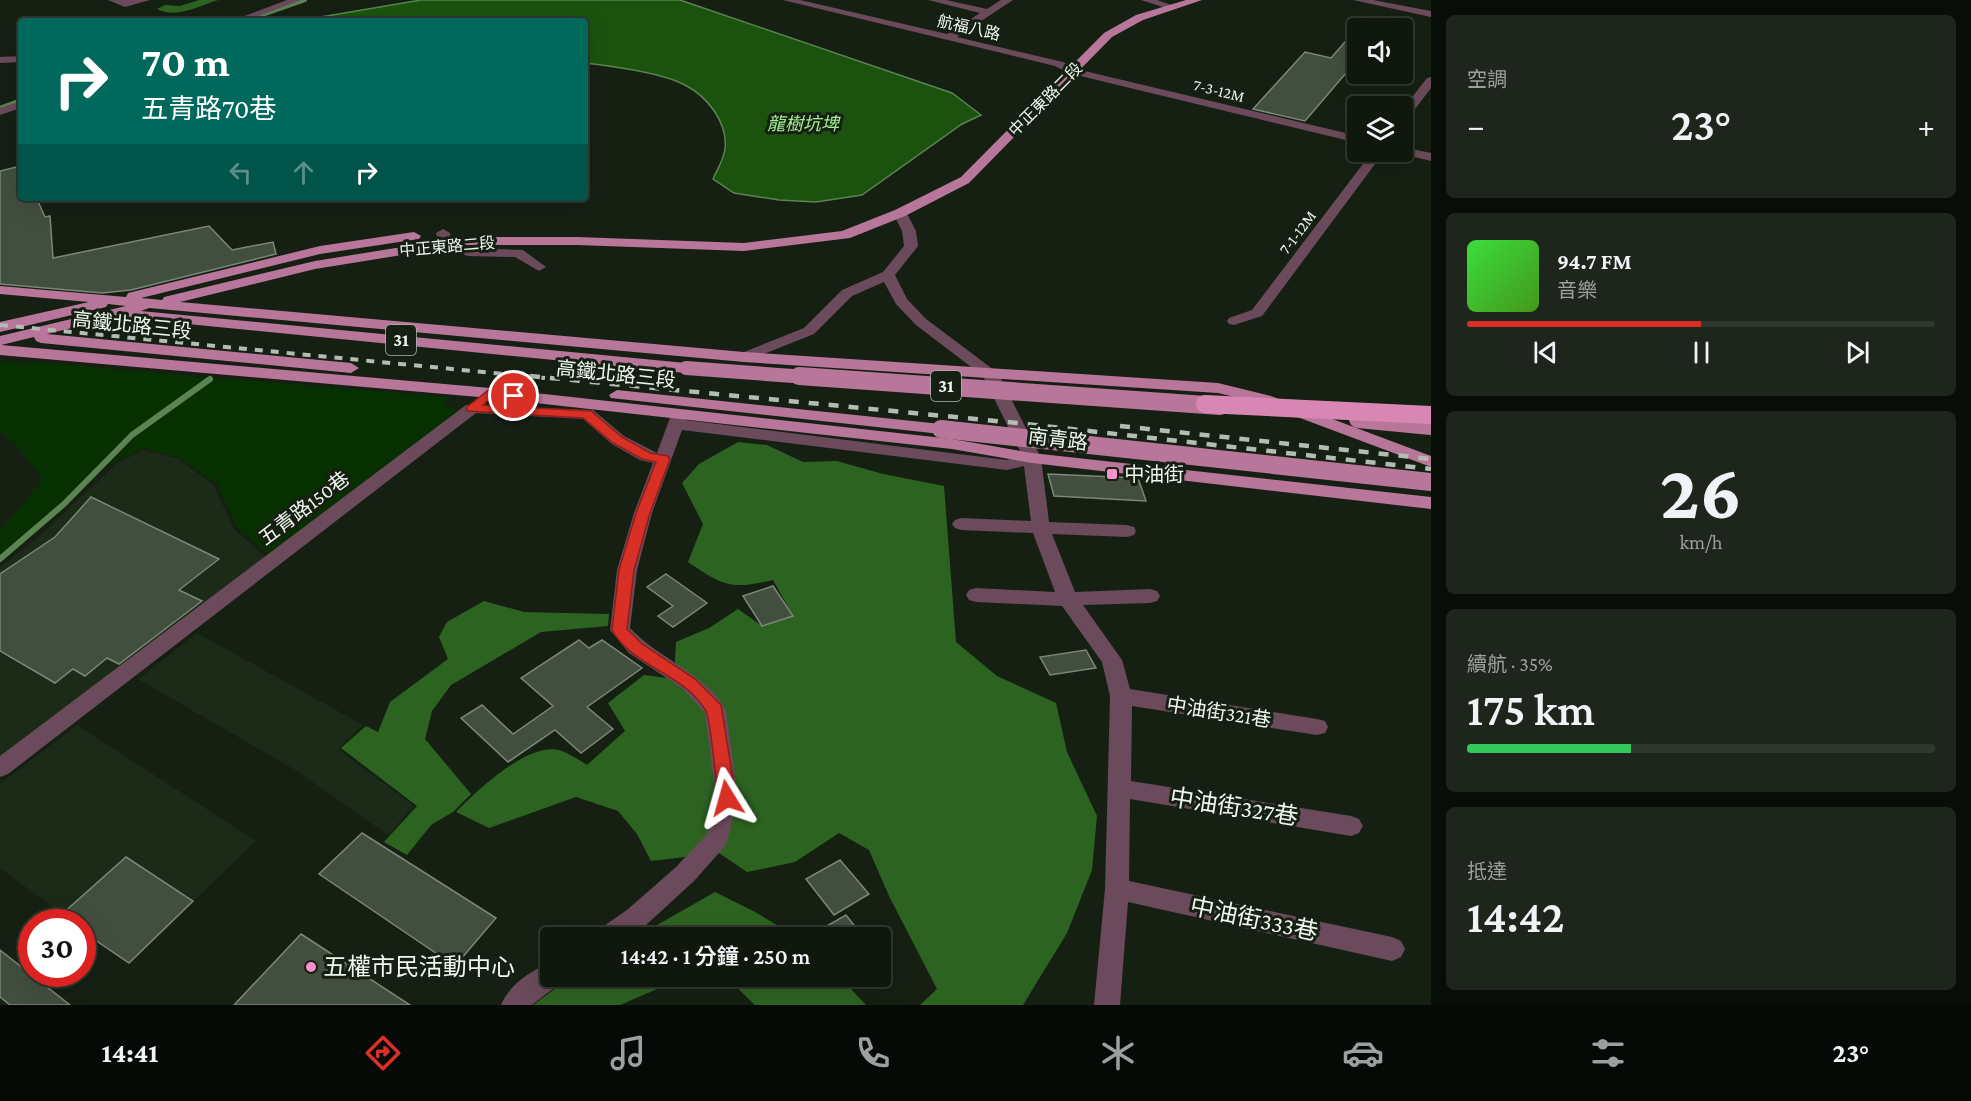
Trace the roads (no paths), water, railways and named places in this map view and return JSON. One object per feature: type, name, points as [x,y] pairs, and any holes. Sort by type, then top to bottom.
[{"type":"highway","points":[[1205,404],[1431,415]]},
{"type":"main road","name":"中正東路二段","points":[[117,307],[156,303],[473,231],[550,230],[714,237],[778,234],[900,213],[965,180],[1072,71],[1122,25],[1135,18],[1197,0]]},
{"type":"main road","name":"中正東路二段","points":[[0,341],[19,338],[117,307],[320,250],[389,239],[444,239]]},
{"type":"main road","points":[[256,313],[248,307],[245,298],[246,292],[260,278]]},
{"type":"main road","name":"高鐵北路三段","points":[[0,290],[117,307],[686,368],[1205,404]]},
{"type":"main road","name":"高鐵北路三段","points":[[0,302],[75,310],[117,307]]},
{"type":"main road","name":"高鐵北路三段","points":[[156,303],[744,357]]},
{"type":"main road","points":[[0,327],[75,310]]},
{"type":"main road","name":"高鐵北路三段","points":[[0,335],[19,338],[71,339],[941,429]]},
{"type":"main road","name":"高鐵北路三段","points":[[0,350],[490,393],[678,420]]},
{"type":"main road","points":[[744,357],[1218,388],[1265,399],[1431,462]]},
{"type":"main road","name":"31","points":[[1205,404],[1431,426]]},
{"type":"main road","name":"南青路","points":[[678,420],[986,450],[1032,458],[1431,503]]},
{"type":"main road","name":"南青路","points":[[941,429],[1431,482]]},
{"type":"main road","points":[[986,450],[1021,434]]},
{"type":"street","points":[[113,0],[125,4],[145,0]]},
{"type":"street","points":[[245,18],[296,0]]},
{"type":"street","points":[[260,18],[311,0]]},
{"type":"street","name":"航福八路","points":[[788,0],[1059,64],[1072,71]]},
{"type":"street","points":[[820,8],[834,0]]},
{"type":"street","points":[[933,0],[988,12]]},
{"type":"street","points":[[948,38],[1008,0]]},
{"type":"street","points":[[1146,0],[1172,7]]},
{"type":"street","points":[[1358,0],[1431,14]]},
{"type":"street","points":[[0,60],[18,59]]},
{"type":"street","name":"7-3-12M","points":[[1072,71],[1347,137]]},
{"type":"street","points":[[1413,104],[1431,80]]},
{"type":"street","points":[[0,104],[18,97]]},
{"type":"street","points":[[0,112],[18,105]]},
{"type":"street","points":[[1413,153],[1431,157]]},
{"type":"street","name":"7-1-12M","points":[[1234,321],[1257,313],[1370,162]]},
{"type":"street","points":[[744,357],[809,331],[847,293],[888,275],[911,246],[909,231],[900,213]]},
{"type":"street","points":[[444,239],[468,252],[518,252],[539,267]]},
{"type":"street","points":[[888,275],[901,301],[921,322],[990,374],[1032,458],[1041,528],[1047,550],[1068,599],[1112,660],[1121,696],[1117,889],[1107,1005]]},
{"type":"street","name":"五青路150巷","points":[[0,768],[490,393]]},
{"type":"street","points":[[472,408],[587,414],[618,440],[646,456],[663,459]]},
{"type":"street","points":[[622,927],[685,874],[718,838],[727,798],[715,710],[690,683],[636,648],[620,630],[627,570],[643,513],[678,420],[1007,465],[1032,458]]},
{"type":"street","points":[[961,524],[1127,531]]},
{"type":"street","points":[[976,595],[1068,599],[1150,596]]},
{"type":"street","name":"中油街321巷","points":[[1121,696],[1317,727]]},
{"type":"street","name":"中油街327巷","points":[[1118,788],[1351,826]]},
{"type":"street","name":"中油街333巷","points":[[1117,889],[1392,949]]},
{"type":"street","points":[[514,1005],[529,989],[540,982]]},
{"type":"water","name":"龍樹坑埤","points":[[421,0],[680,0],[952,93],[981,115],[962,124],[862,195],[816,202],[779,200],[734,193],[713,179],[725,149],[723,130],[720,120],[709,104],[693,90],[664,77],[588,63],[588,18],[315,18]]},
{"type":"waterway","points":[[254,18],[305,0]]},
{"type":"waterway","points":[[0,108],[18,101]]},
{"type":"waterway","points":[[0,559],[64,504],[132,435],[210,379]]},
{"type":"railway","points":[[0,325],[545,378]]},
{"type":"railway","points":[[530,376],[1017,423],[1431,469]]},
{"type":"railway","points":[[1120,426],[1431,459]]},
{"type":"place","name":"中油街","points":[[1112,474]]},
{"type":"place","name":"五權市民活動中心","points":[[311,967]]}]
